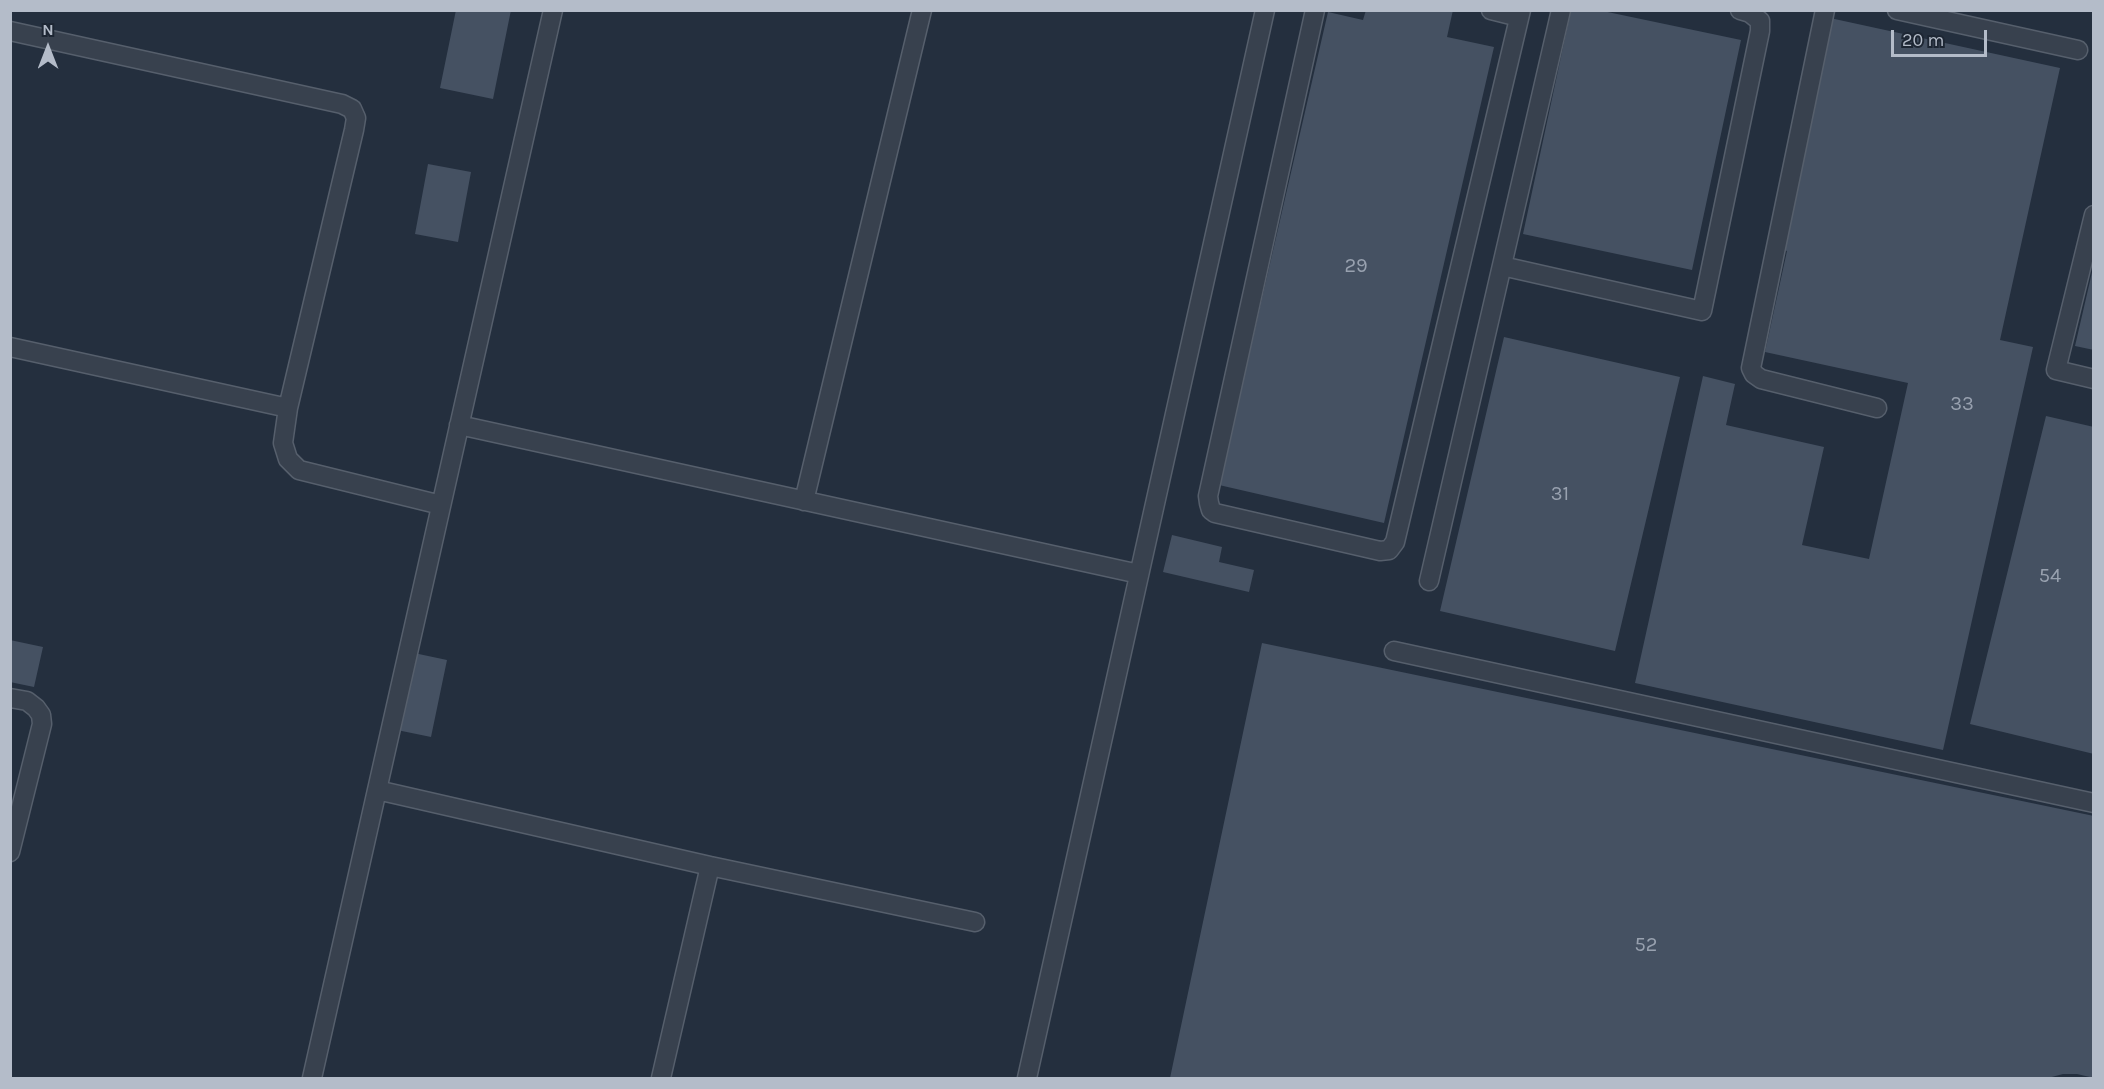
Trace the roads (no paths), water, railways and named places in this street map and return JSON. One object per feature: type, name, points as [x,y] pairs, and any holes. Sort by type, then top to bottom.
[{"type":"lane","points":[[312,1078],[553,10]]},
{"type":"lane","points":[[804,501],[922,10]]},
{"type":"lane","points":[[1027,1078],[1265,10]]},
{"type":"lane","points":[[1315,10],[1208,496],[1211,510],[1215,513],[1380,551],[1389,550],[1395,542],[1520,14],[1491,10]]},
{"type":"lane","points":[[1429,581],[1561,10]]},
{"type":"lane","points":[[1502,267],[1702,311],[1760,31],[1760,21],[1750,13],[1740,10]]},
{"type":"lane","points":[[1825,10],[1751,368],[1754,375],[1761,379],[1877,408]]},
{"type":"lane","points":[[1897,10],[2078,50]]},
{"type":"lane","points":[[10,31],[352,109],[356,118],[354,130],[288,408],[283,443],[288,459],[300,470],[441,505]]},
{"type":"lane","points":[[2094,215],[2056,370],[2094,379]]},
{"type":"lane","points":[[10,346],[288,408]]},
{"type":"lane","points":[[459,425],[1139,574]]},
{"type":"lane","points":[[1395,651],[2094,804]]},
{"type":"lane","points":[[10,698],[27,701],[36,708],[41,715],[42,724],[10,852]]},
{"type":"lane","points":[[377,790],[710,866],[975,922]]},
{"type":"lane","points":[[661,1078],[710,866]]}]
